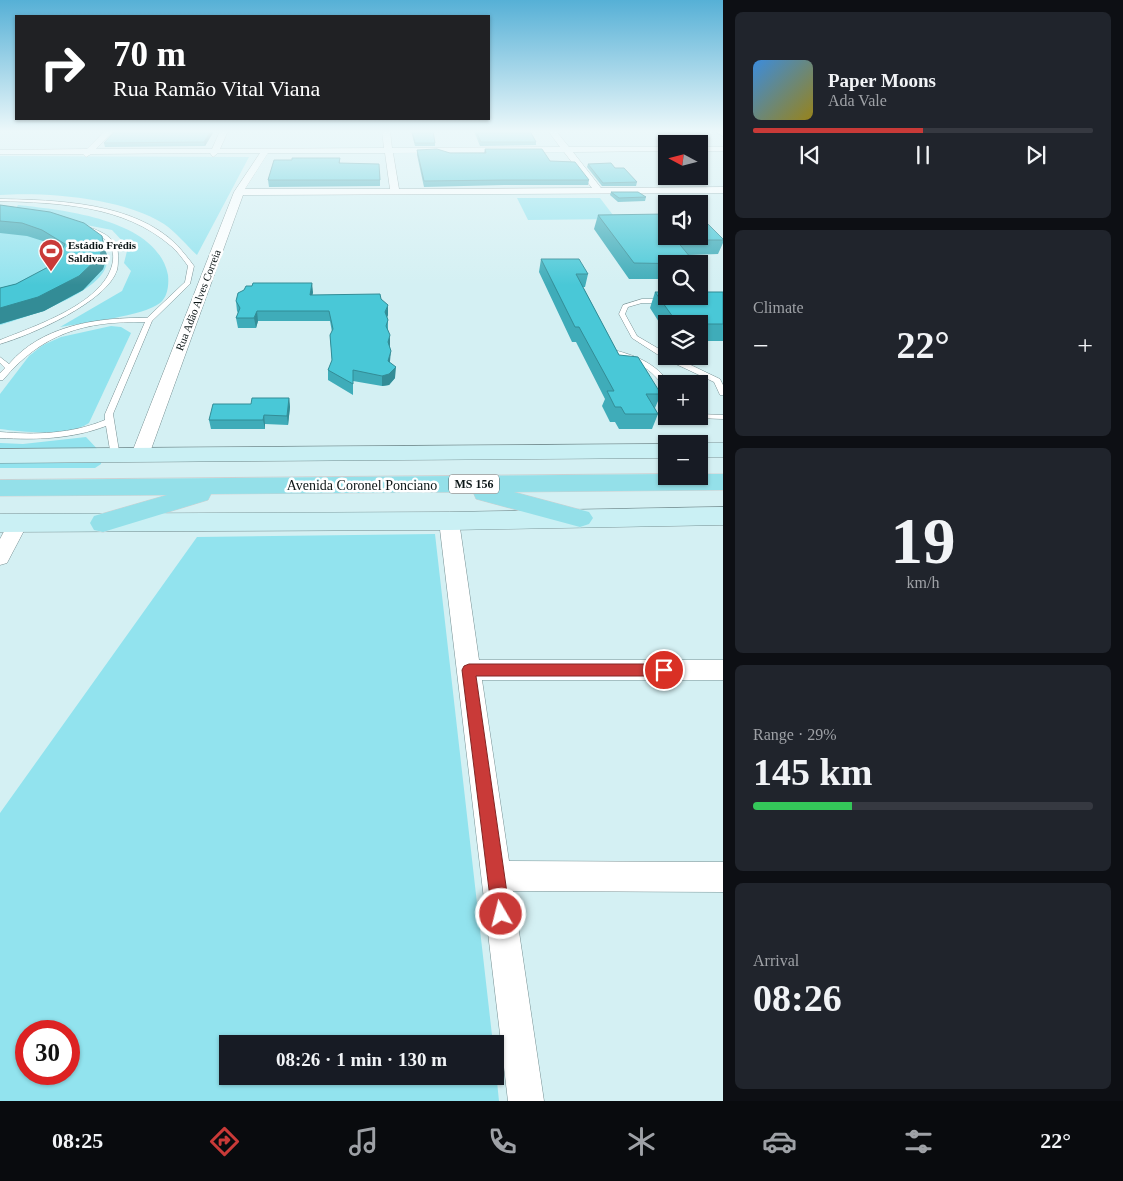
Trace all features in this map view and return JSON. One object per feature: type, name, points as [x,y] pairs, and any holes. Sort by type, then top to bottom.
[{"type":"main road","points":[[708,450],[723,450]]},
{"type":"main road","points":[[0,456],[658,451]]},
{"type":"main road","points":[[0,476],[658,470]]},
{"type":"main road","points":[[708,470],[723,470]]},
{"type":"main road","name":"Avenida Coronel Ponciano","points":[[0,488],[723,482]]},
{"type":"main road","points":[[460,484],[510,501],[580,518]]},
{"type":"main road","points":[[102,523],[171,504],[220,486]]},
{"type":"main road","points":[[9,523],[723,516]]},
{"type":"street","name":"Rua Adão Alves Correia","points":[[140,456],[239,192],[245,182]]},
{"type":"street","points":[[394,182],[395,192]]},
{"type":"street","points":[[592,182],[599,191]]},
{"type":"street","points":[[239,192],[723,190]]},
{"type":"street","points":[[448,520],[526,1101]]},
{"type":"street","points":[[0,558],[9,523]]},
{"type":"street","points":[[469,670],[723,670]]},
{"type":"street","points":[[496,876],[723,877]]},
{"type":"lane","points":[[0,200],[73,204],[111,212],[143,224],[171,242],[191,266],[190,278],[181,290],[155,312],[149,320],[109,414],[108,422],[115,456]]},
{"type":"lane","points":[[13,207],[20,200]]},
{"type":"lane","points":[[0,342],[52,321],[96,293],[111,278],[116,268],[117,258],[111,242],[101,233],[75,225]]},
{"type":"lane","points":[[658,302],[632,303],[625,306],[622,314],[634,337],[658,351]]},
{"type":"lane","points":[[0,378],[21,354],[38,343],[70,329],[109,321],[149,320]]},
{"type":"lane","points":[[610,351],[650,365],[660,375]]},
{"type":"lane","points":[[0,359],[8,367]]},
{"type":"lane","points":[[685,365],[720,381],[723,393]]},
{"type":"lane","points":[[708,416],[723,417]]},
{"type":"lane","points":[[0,435],[62,435],[81,432],[108,422]]},
{"type":"shaded area","points":[[0,182],[236,182],[197,255],[164,224],[128,208],[62,196],[0,195]]},
{"type":"shaded area","points":[[517,198],[600,198],[616,219],[528,220]]},
{"type":"shaded area","points":[[18,205],[59,210],[106,221],[128,230],[146,241],[160,256],[168,275],[165,297],[152,308],[141,312],[60,327],[122,291],[131,271],[124,263],[128,247],[112,230],[14,211]]},
{"type":"shaded area","name":"Estádio Frédis Saldivar","points":[[0,217],[97,242],[107,256],[104,270],[92,284],[74,296],[32,315],[0,325]]},
{"type":"shaded area","points":[[111,326],[121,327],[131,333],[89,423],[58,432],[0,429],[0,394],[29,356],[43,345],[61,337]]},
{"type":"shaded area","points":[[86,437],[102,454],[101,464],[95,468],[0,468],[0,443],[23,444]]},
{"type":"shaded area","points":[[435,534],[492,1035],[219,1035],[219,1085],[497,1085],[499,1101],[0,1101],[0,813],[197,537]]},
{"type":"building","points":[[611,192],[638,192],[646,197],[619,198]]},
{"type":"building","points":[[0,205],[50,212],[84,223],[102,236],[103,243],[100,256],[79,276],[38,297],[0,308],[0,288],[16,284],[50,266],[59,256],[65,244],[42,230],[22,223],[0,221]]},
{"type":"building","points":[[658,214],[658,245],[680,245],[688,255],[658,255],[658,263],[634,263],[598,215]]},
{"type":"building","points":[[708,224],[723,239],[708,240]]},
{"type":"building","points":[[541,259],[579,259],[588,274],[576,274],[619,355],[638,357],[658,389],[658,394],[646,394],[658,414],[625,414],[621,407],[615,407],[607,391],[614,391],[579,327],[575,327]]},
{"type":"building","points":[[253,283],[312,283],[310,295],[380,294],[381,299],[388,305],[385,312],[388,320],[386,326],[390,335],[388,342],[391,351],[388,361],[396,367],[389,374],[382,376],[353,370],[353,384],[328,370],[332,360],[330,335],[333,329],[329,311],[257,311],[254,318],[236,318],[240,308],[236,301],[238,293],[244,290],[246,286],[252,286]]},
{"type":"building","points":[[708,292],[723,292],[723,324],[708,324],[708,315],[672,315],[664,305],[708,305]]},
{"type":"building","points":[[252,398],[289,398],[287,416],[264,415],[263,420],[209,420],[213,404],[251,404]]},
{"type":"place","name":"Estádio Frédis Saldivar","points":[[51,272]]},
{"type":"route","points":[[501,914],[469,670],[664,670]]}]
